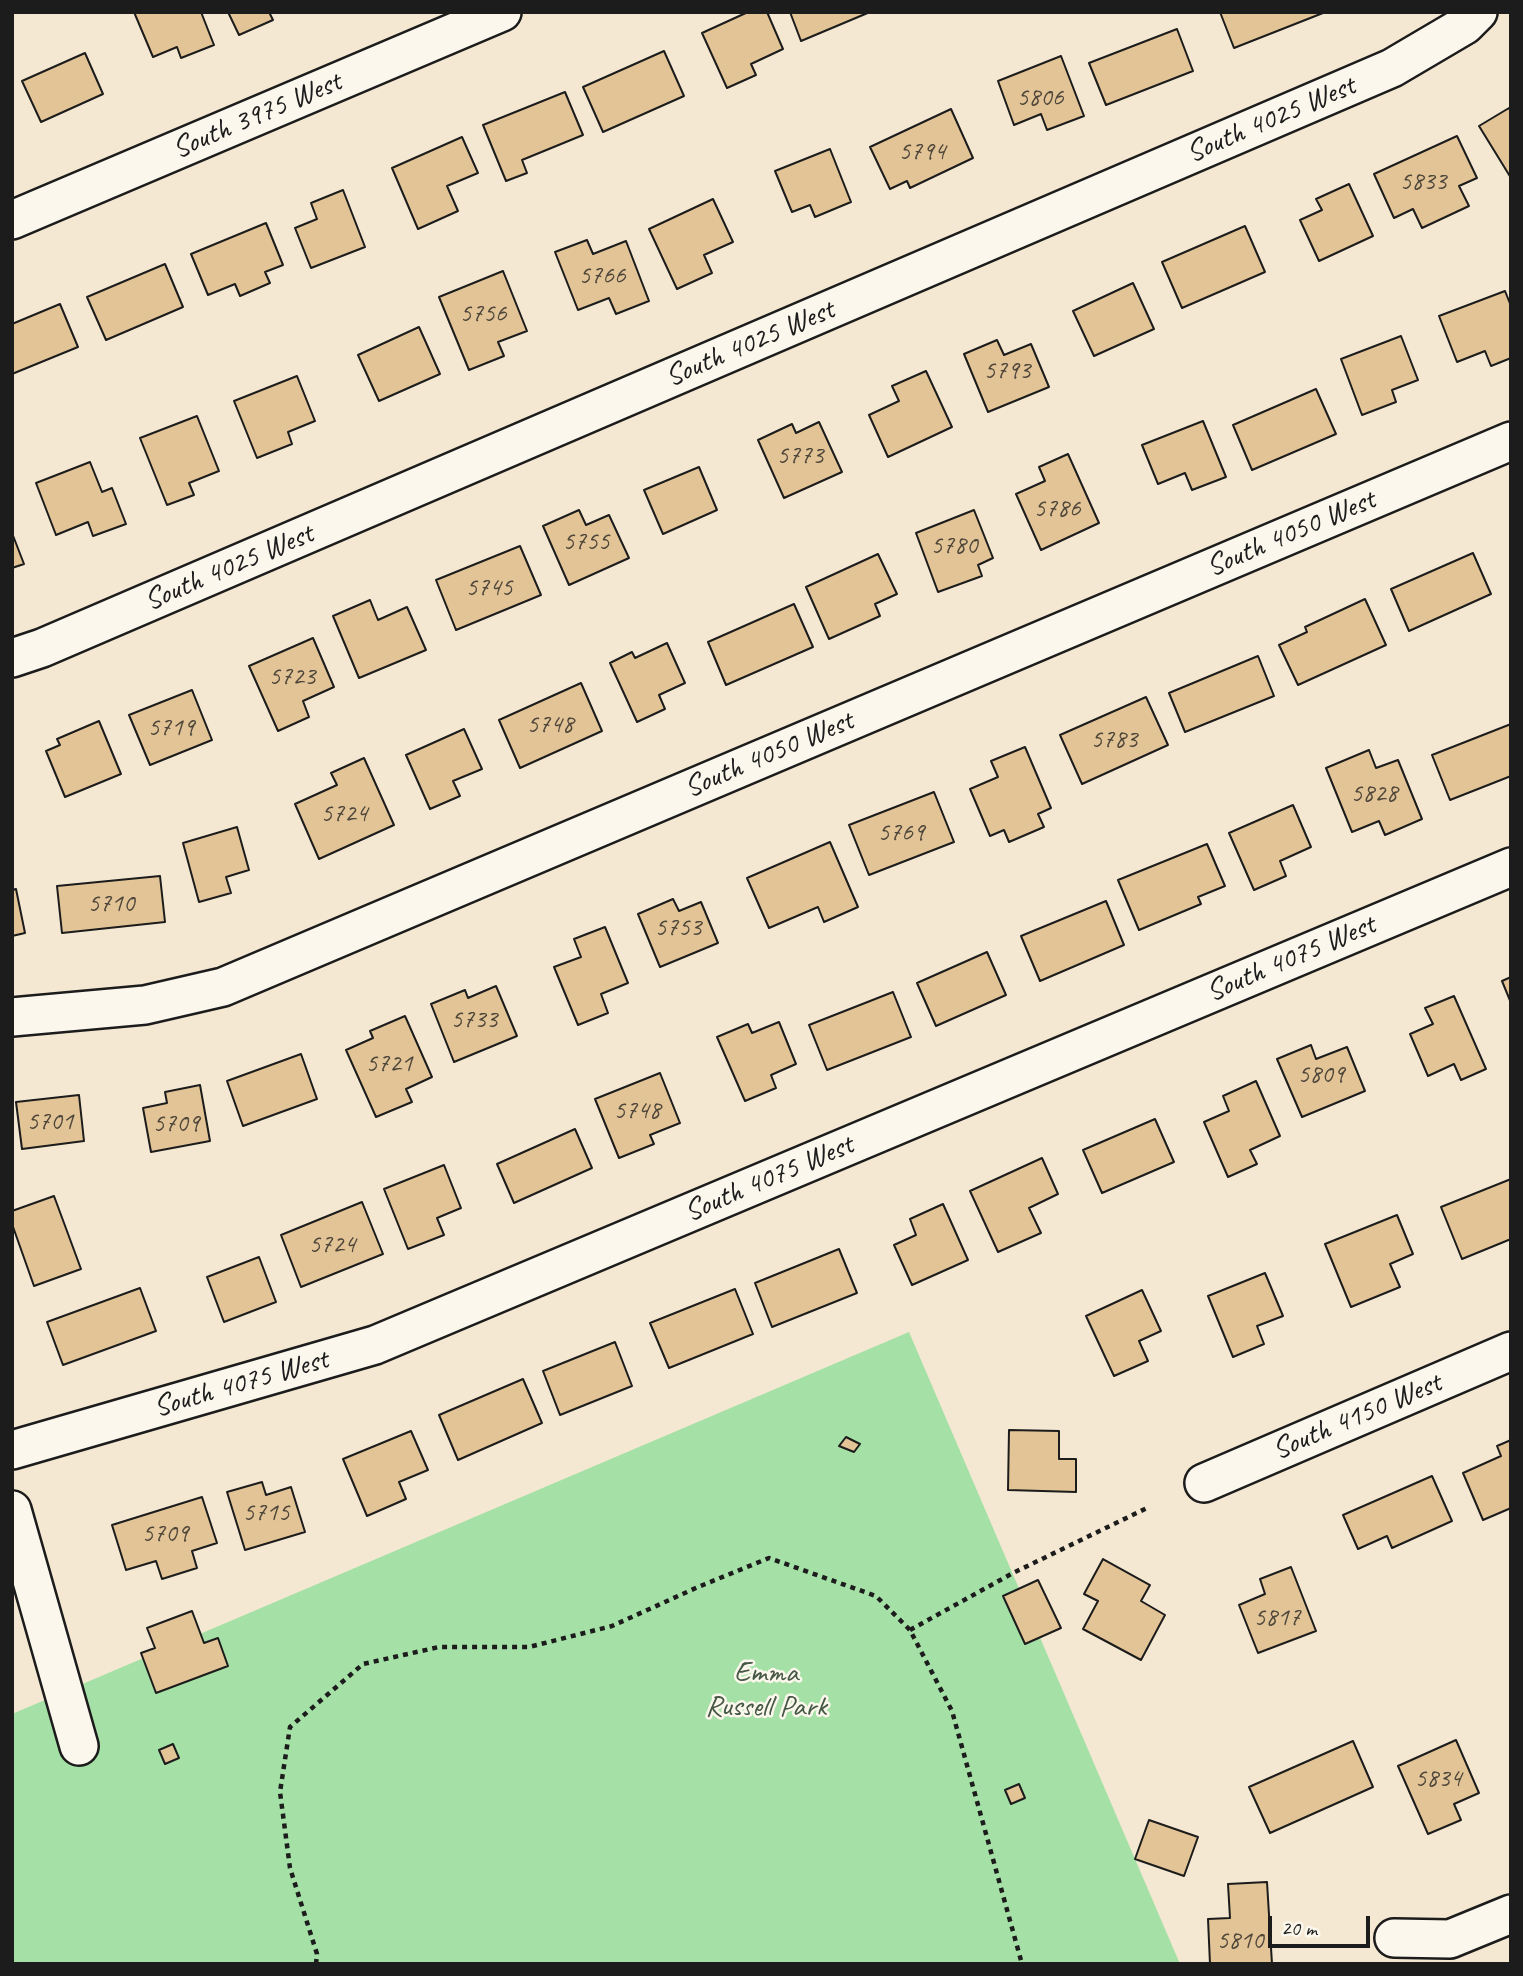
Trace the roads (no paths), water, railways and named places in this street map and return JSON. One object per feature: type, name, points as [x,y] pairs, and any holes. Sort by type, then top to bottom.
[{"type":"street","name":"South 3975 West","points":[[12,220],[502,12]]},
{"type":"street","name":"South 4025 West","points":[[12,658],[55,643],[1392,68],[1465,25],[1478,12]]},
{"type":"street","name":"South 4050 West","points":[[12,1017],[145,1005],[223,987],[1511,440]]},
{"type":"street","name":"South 4075 West","points":[[12,1450],[374,1345],[1511,867]]},
{"type":"street","name":"South 4150 West","points":[[1204,1483],[1511,1350]]},
{"type":"street","points":[[12,1510],[79,1746]]},
{"type":"street","points":[[1394,1938],[1450,1939],[1511,1914]]},
{"type":"park label","name":"Emma Russell Park","points":[[766,1690]]}]
